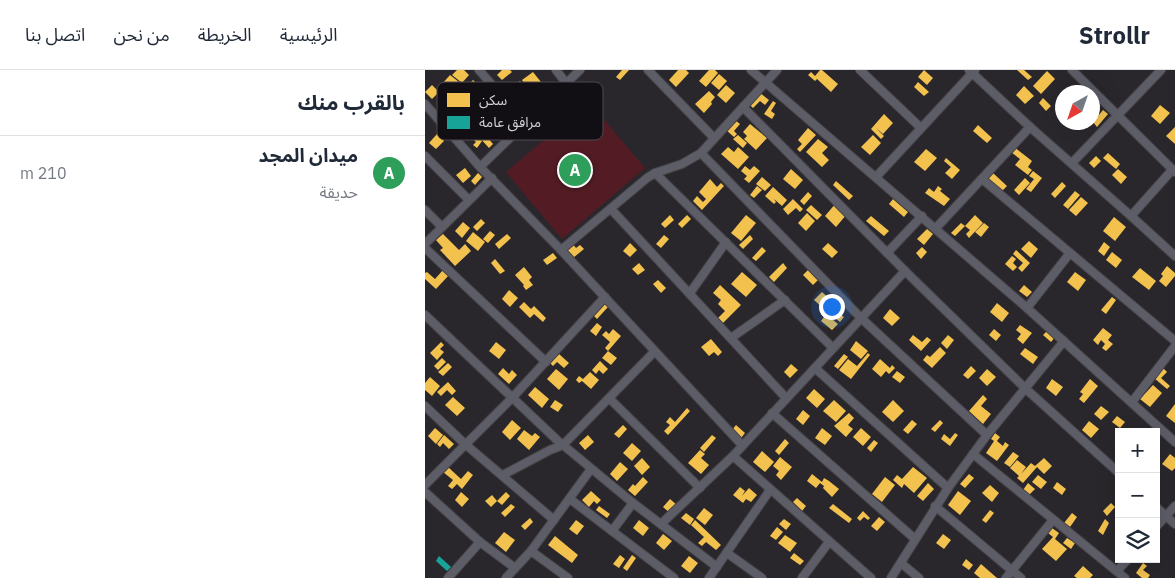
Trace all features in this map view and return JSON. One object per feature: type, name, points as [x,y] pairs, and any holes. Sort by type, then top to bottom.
[{"type":"street","points":[[479,70],[489,82]]},
{"type":"street","points":[[556,70],[565,82]]},
{"type":"street","points":[[567,82],[580,70]]},
{"type":"street","points":[[648,70],[714,138]]},
{"type":"street","points":[[751,70],[936,228],[1175,442]]},
{"type":"street","points":[[561,250],[655,172],[682,164],[701,152],[777,70]]},
{"type":"street","points":[[860,70],[921,128]]},
{"type":"street","points":[[1072,70],[1174,171],[1131,216]]},
{"type":"street","points":[[1072,163],[1161,70]]},
{"type":"street","points":[[876,177],[972,71],[1030,127],[1175,256]]},
{"type":"street","points":[[425,104],[437,118]]},
{"type":"street","points":[[743,107],[887,253],[1025,388],[1115,469]]},
{"type":"street","points":[[936,228],[1030,127]]},
{"type":"street","points":[[456,140],[605,297],[742,446]]},
{"type":"street","points":[[480,167],[508,140]]},
{"type":"street","points":[[701,152],[861,318],[987,435]]},
{"type":"street","points":[[425,156],[469,200]]},
{"type":"street","points":[[655,172],[833,348]]},
{"type":"street","points":[[425,244],[492,178]]},
{"type":"street","points":[[982,178],[1175,341]]},
{"type":"street","points":[[611,209],[786,398]]},
{"type":"street","points":[[425,210],[442,227]]},
{"type":"street","points":[[887,253],[922,216]]},
{"type":"street","points":[[690,293],[726,242]]},
{"type":"street","points":[[425,248],[546,362]]},
{"type":"street","points":[[1027,308],[1070,253]]},
{"type":"street","points":[[661,524],[733,456],[905,270]]},
{"type":"street","points":[[425,486],[512,398],[605,297]]},
{"type":"street","points":[[731,338],[785,300]]},
{"type":"street","points":[[425,315],[563,445],[717,567]]},
{"type":"street","points":[[891,578],[948,488],[987,435],[1064,341]]},
{"type":"street","points":[[1132,402],[1175,346]]},
{"type":"street","points":[[503,475],[563,445],[654,352]]},
{"type":"street","points":[[815,368],[948,488]]},
{"type":"street","points":[[610,399],[699,488]]},
{"type":"street","points":[[425,406],[465,444],[554,520]]},
{"type":"street","points":[[772,414],[915,539]]},
{"type":"street","points":[[973,454],[1125,578]]},
{"type":"street","points":[[733,456],[871,578]]},
{"type":"street","points":[[505,578],[531,551],[591,469]]},
{"type":"street","points":[[709,578],[770,490]]},
{"type":"street","points":[[425,492],[480,542],[515,568]]},
{"type":"street","points":[[570,499],[675,578]]},
{"type":"street","points":[[612,531],[633,502]]},
{"type":"street","points":[[935,506],[1021,578]]},
{"type":"street","points":[[1160,523],[1175,506]]},
{"type":"street","points":[[1160,511],[1175,524]]},
{"type":"street","points":[[1006,578],[1053,520]]},
{"type":"street","points":[[448,578],[480,542]]},
{"type":"street","points":[[803,578],[829,542]]},
{"type":"street","points":[[531,551],[568,578]]},
{"type":"street","points":[[727,553],[762,578]]},
{"type":"street","points":[[901,563],[919,578]]},
{"type":"street","points":[[1117,571],[1124,563]]},
{"type":"shaded area","points":[[603,118],[645,168],[562,239],[506,172],[544,140],[603,140]]},
{"type":"building: سكن","points":[[457,70],[464,70],[469,75],[461,82],[452,75]]},
{"type":"building: سكن","points":[[502,70],[510,70],[512,72],[502,80],[497,75]]},
{"type":"building: سكن","points":[[622,70],[629,70],[620,80],[616,77]]},
{"type":"building: سكن","points":[[678,70],[686,70],[689,73],[676,87],[669,80]]},
{"type":"building: سكن","points":[[709,70],[715,70],[718,73],[706,87],[699,81]]},
{"type":"building: سكن","points":[[820,70],[838,84],[831,92],[817,79],[815,81],[808,75],[811,72],[815,76]]},
{"type":"building: سكن","points":[[924,70],[933,78],[927,85],[918,77]]},
{"type":"building: سكن","points":[[1017,70],[1024,70],[1032,77],[1028,80]]},
{"type":"building: سكن","points":[[1047,71],[1055,79],[1041,94],[1033,86]]},
{"type":"building: سكن","points":[[533,72],[541,82],[523,82],[522,80]]},
{"type":"building: سكن","points":[[719,74],[727,81],[719,90],[711,83]]},
{"type":"building: سكن","points":[[450,75],[459,82],[444,82]]},
{"type":"building: سكن","points":[[918,82],[929,92],[924,96],[914,87]]},
{"type":"building: سكن","points":[[432,85],[437,90],[437,94],[432,99],[425,92]]},
{"type":"building: سكن","points":[[726,85],[735,93],[726,103],[717,95]]},
{"type":"building: سكن","points":[[1024,86],[1034,96],[1025,104],[1016,95]]},
{"type":"building: سكن","points":[[709,91],[715,97],[704,113],[695,104]]},
{"type":"building: سكن","points":[[760,93],[769,100],[765,105],[760,101],[753,108],[750,105]]},
{"type":"building: سكن","points":[[1043,98],[1051,106],[1046,111],[1039,103]]},
{"type":"building: سكن","points":[[773,101],[776,103],[771,111],[775,114],[772,119],[764,114]]},
{"type":"building: سكن","points":[[1160,105],[1170,113],[1160,124],[1151,116]]},
{"type":"building: سكن","points":[[1103,110],[1108,114],[1100,123],[1100,114]]},
{"type":"building: سكن","points":[[884,114],[893,123],[883,134],[876,128],[884,136],[881,139],[871,129]]},
{"type":"building: سكن","points":[[735,120],[740,124],[734,131],[737,134],[734,137],[726,130]]},
{"type":"building: سكن","points":[[750,124],[767,138],[756,150],[744,139],[747,136],[743,132]]},
{"type":"building: سكن","points":[[978,125],[992,138],[987,143],[973,131]]},
{"type":"building: سكن","points":[[1175,127],[1175,144],[1166,136]]},
{"type":"building: سكن","points":[[808,128],[816,135],[800,152],[797,149],[802,144],[798,140]]},
{"type":"building: سكن","points":[[437,134],[437,140],[444,141],[436,149],[429,143]]},
{"type":"building: سكن","points":[[738,135],[747,143],[743,148],[733,139]]},
{"type":"building: سكن","points":[[873,135],[881,143],[870,155],[861,147]]},
{"type":"building: سكن","points":[[818,139],[828,147],[822,153],[829,160],[822,167],[806,152]]},
{"type":"building: سكن","points":[[474,140],[482,141],[477,148],[473,145],[476,142]]},
{"type":"building: سكن","points":[[482,140],[490,140],[493,144],[489,148]]},
{"type":"building: سكن","points":[[728,147],[734,152],[738,147],[749,157],[738,169],[721,154]]},
{"type":"building: سكن","points":[[1014,147],[1032,161],[1028,167],[1032,170],[1028,175],[1015,165],[1020,159],[1011,152]]},
{"type":"building: سكن","points":[[926,149],[937,158],[925,171],[914,162]]},
{"type":"building: سكن","points":[[1108,153],[1120,164],[1116,169],[1103,158]]},
{"type":"building: سكن","points":[[1096,156],[1101,161],[1094,168],[1089,163]]},
{"type":"building: سكن","points":[[946,158],[960,170],[952,179],[945,173],[951,167],[944,161]]},
{"type":"building: سكن","points":[[1002,163],[993,173],[1007,186],[1001,192],[984,177]]},
{"type":"building: سكن","points":[[745,166],[750,170],[754,166],[760,171],[749,183],[744,179],[747,176],[741,171]]},
{"type":"building: سكن","points":[[465,168],[471,176],[463,183],[456,175]]},
{"type":"building: سكن","points":[[791,169],[803,180],[795,189],[783,179]]},
{"type":"building: سكن","points":[[1118,169],[1127,177],[1121,184],[1112,175]]},
{"type":"building: سكن","points":[[1033,171],[1042,178],[1031,192],[1026,189],[1034,179],[1029,176]]},
{"type":"building: سكن","points":[[478,173],[482,177],[475,185],[471,181]]},
{"type":"building: سكن","points":[[762,177],[771,185],[765,191],[756,184]]},
{"type":"building: سكن","points":[[1025,178],[1030,183],[1019,195],[1014,190]]},
{"type":"building: سكن","points":[[710,179],[717,187],[721,183],[724,186],[702,210],[693,201],[697,196],[703,202],[706,199],[699,192]]},
{"type":"building: سكن","points":[[836,181],[853,196],[849,200],[833,185]]},
{"type":"building: سكن","points":[[1062,182],[1066,186],[1055,198],[1051,194]]},
{"type":"building: سكن","points":[[757,186],[762,190],[754,198],[750,195]]},
{"type":"building: سكن","points":[[938,186],[942,189],[940,191],[950,199],[944,206],[925,193],[929,188],[934,192]]},
{"type":"building: سكن","points":[[773,187],[787,200],[782,206],[774,199],[776,202],[774,204],[765,196]]},
{"type":"building: سكن","points":[[1075,191],[1080,195],[1068,209],[1063,205]]},
{"type":"building: سكن","points":[[808,192],[812,196],[804,205],[800,201]]},
{"type":"building: سكن","points":[[1081,197],[1088,203],[1076,216],[1069,210]]},
{"type":"building: سكن","points":[[793,199],[803,209],[800,212],[796,208],[788,215],[783,209]]},
{"type":"building: سكن","points":[[893,199],[908,212],[904,217],[889,204]]},
{"type":"building: سكن","points":[[836,203],[847,214],[836,227],[825,216]]},
{"type":"building: سكن","points":[[811,205],[822,215],[817,220],[806,210]]},
{"type":"building: سكن","points":[[807,213],[815,221],[806,231],[798,223]]},
{"type":"building: سكن","points":[[670,215],[674,220],[665,228],[661,224]]},
{"type":"building: سكن","points":[[687,215],[691,219],[682,228],[678,224]]},
{"type":"building: سكن","points":[[746,215],[756,223],[741,241],[731,233]]},
{"type":"building: سكن","points":[[975,215],[983,223],[969,238],[966,234],[970,230],[965,226]]},
{"type":"building: سكن","points":[[871,216],[889,231],[884,236],[866,221]]},
{"type":"building: سكن","points":[[1114,217],[1126,227],[1115,241],[1103,231]]},
{"type":"building: سكن","points":[[481,219],[485,223],[477,231],[473,227]]},
{"type":"building: سكن","points":[[463,222],[470,228],[462,238],[455,231]]},
{"type":"building: سكن","points":[[961,223],[965,226],[955,236],[951,233]]},
{"type":"building: سكن","points":[[984,223],[989,227],[981,237],[975,232]]},
{"type":"building: سكن","points":[[927,229],[933,234],[924,245],[917,239]]},
{"type":"building: سكن","points":[[490,231],[495,235],[488,243],[483,239]]},
{"type":"building: سكن","points":[[473,232],[485,242],[478,251],[466,241]]},
{"type":"building: سكن","points":[[443,234],[459,250],[465,244],[471,251],[455,266],[440,250],[443,248],[436,240]]},
{"type":"building: سكن","points":[[507,234],[511,238],[499,249],[495,244]]},
{"type":"building: سكن","points":[[664,235],[669,239],[661,248],[656,244]]},
{"type":"building: سكن","points":[[750,235],[753,239],[743,249],[739,245]]},
{"type":"building: سكن","points":[[1029,241],[1038,249],[1031,258],[1021,249]]},
{"type":"building: سكن","points":[[1104,242],[1110,247],[1104,256],[1098,251]]},
{"type":"building: سكن","points":[[572,243],[576,248],[580,245],[584,249],[573,258],[566,249]]},
{"type":"building: سكن","points":[[630,243],[637,250],[630,257],[623,251]]},
{"type":"building: سكن","points":[[828,243],[838,252],[832,258],[822,249]]},
{"type":"building: سكن","points":[[762,247],[766,251],[756,261],[752,258]]},
{"type":"building: سكن","points":[[922,247],[927,252],[921,259],[916,253]]},
{"type":"building: سكن","points":[[1016,250],[1030,263],[1022,272],[1018,268],[1023,263],[1013,254]]},
{"type":"building: سكن","points":[[1112,252],[1122,260],[1116,268],[1106,260]]},
{"type":"building: سكن","points":[[553,253],[557,258],[547,265],[543,260]]},
{"type":"building: سكن","points":[[1012,256],[1016,259],[1013,263],[1017,267],[1013,271],[1005,264]]},
{"type":"building: سكن","points":[[495,259],[505,271],[500,274],[491,263]]},
{"type":"building: سكن","points":[[639,263],[645,270],[638,275],[632,269]]},
{"type":"building: سكن","points":[[783,263],[787,268],[774,282],[769,277]]},
{"type":"building: سكن","points":[[1167,266],[1175,273],[1175,276],[1166,287],[1159,281],[1163,276],[1161,274]]},
{"type":"building: سكن","points":[[524,267],[532,277],[529,280],[533,285],[526,290],[515,275]]},
{"type":"building: سكن","points":[[1140,268],[1156,281],[1149,290],[1132,277]]},
{"type":"building: سكن","points":[[443,270],[449,275],[436,289],[425,279],[425,273],[427,272],[435,279]]},
{"type":"building: سكن","points":[[808,270],[818,280],[813,285],[803,275]]},
{"type":"building: سكن","points":[[742,272],[757,285],[746,297],[731,284]]},
{"type":"building: سكن","points":[[1075,272],[1086,280],[1078,291],[1067,282]]},
{"type":"building: سكن","points":[[658,280],[666,288],[661,293],[653,284]]},
{"type":"building: سكن","points":[[720,285],[741,305],[723,323],[718,318],[725,311],[718,304],[721,300],[713,293]]},
{"type":"building: سكن","points":[[1024,285],[1032,292],[1027,297],[1019,291]]},
{"type":"building: سكن","points":[[509,290],[518,298],[510,307],[502,299]]},
{"type":"building: سكن","points":[[822,292],[831,300],[823,308],[814,300]]},
{"type":"building: سكن","points":[[1112,297],[1116,300],[1106,314],[1101,310]]},
{"type":"building: سكن","points":[[524,302],[531,309],[534,306],[546,318],[543,322],[534,314],[530,318],[519,307]]},
{"type":"building: سكن","points":[[997,303],[1009,313],[1002,322],[990,312]]},
{"type":"building: سكن","points":[[605,304],[608,307],[597,319],[594,316]]},
{"type":"building: سكن","points":[[828,307],[844,317],[840,322],[829,313],[827,315],[838,324],[832,330],[821,321],[824,317],[821,314]]},
{"type":"building: سكن","points":[[890,309],[900,318],[892,326],[883,318]]},
{"type":"building: سكن","points":[[597,323],[602,327],[596,336],[590,331]]},
{"type":"building: سكن","points":[[1020,325],[1032,333],[1023,344],[1017,339],[1021,334],[1016,330]]},
{"type":"building: سكن","points":[[1103,328],[1112,335],[1108,340],[1113,344],[1106,351],[1102,348],[1105,344],[1101,340],[1098,345],[1093,340]]},
{"type":"building: سكن","points":[[613,329],[621,336],[608,351],[605,348],[610,342],[602,335],[606,331],[609,334]]},
{"type":"building: سكن","points":[[994,329],[1001,335],[996,341],[989,335]]},
{"type":"building: سكن","points":[[1048,330],[1055,337],[1051,342],[1043,335]]},
{"type":"building: سكن","points":[[913,335],[922,342],[927,337],[931,340],[921,351],[909,340]]},
{"type":"building: سكن","points":[[948,335],[954,340],[947,349],[941,343]]},
{"type":"building: سكن","points":[[711,339],[722,352],[718,356],[714,352],[709,356],[701,347]]},
{"type":"building: سكن","points":[[856,341],[868,351],[861,359],[850,350]]},
{"type":"building: سكن","points":[[441,342],[444,345],[440,349],[444,352],[437,360],[430,353]]},
{"type":"building: سكن","points":[[496,342],[506,350],[499,359],[489,351]]},
{"type":"building: سكن","points":[[940,347],[946,353],[932,368],[923,360],[927,355],[930,357]]},
{"type":"building: سكن","points":[[1025,348],[1038,357],[1033,364],[1020,354]]},
{"type":"building: سكن","points":[[608,351],[617,358],[611,365],[602,358]]},
{"type":"building: سكن","points":[[868,353],[870,355],[851,379],[839,370],[848,359],[857,366]]},
{"type":"building: سكن","points":[[559,354],[569,363],[564,368],[557,362],[553,366],[550,363]]},
{"type":"building: سكن","points":[[844,354],[848,357],[838,369],[834,366]]},
{"type":"building: سكن","points":[[442,358],[446,362],[438,370],[434,366]]},
{"type":"building: سكن","points":[[880,359],[890,368],[892,365],[895,368],[889,374],[886,371],[881,377],[872,369]]},
{"type":"building: سكن","points":[[600,361],[608,369],[603,374],[599,370],[596,374],[592,370]]},
{"type":"building: سكن","points":[[448,363],[452,367],[443,376],[438,372]]},
{"type":"building: سكن","points":[[791,364],[798,370],[790,378],[784,372]]},
{"type":"building: سكن","points":[[971,366],[976,371],[968,379],[963,375]]},
{"type":"building: سكن","points":[[503,368],[509,374],[512,370],[517,375],[509,384],[498,374]]},
{"type":"building: سكن","points":[[1163,368],[1167,372],[1161,378],[1170,386],[1167,389],[1154,378]]},
{"type":"building: سكن","points":[[556,369],[568,379],[559,390],[547,379]]},
{"type":"building: سكن","points":[[987,369],[996,377],[987,386],[979,378]]},
{"type":"building: سكن","points":[[897,371],[905,377],[900,383],[892,377]]},
{"type":"building: سكن","points":[[590,372],[599,380],[591,389],[582,381],[579,383],[576,380],[579,376],[583,379]]},
{"type":"building: سكن","points":[[430,377],[440,386],[432,396],[425,390],[425,383]]},
{"type":"building: سكن","points":[[1052,379],[1063,387],[1056,396],[1046,388]]},
{"type":"building: سكن","points":[[1090,379],[1098,386],[1084,403],[1079,399],[1083,394],[1080,392]]},
{"type":"building: سكن","points":[[448,382],[456,391],[452,395],[447,390],[441,396],[437,392]]},
{"type":"building: سكن","points":[[1153,385],[1162,393],[1150,407],[1140,399]]},
{"type":"building: سكن","points":[[535,387],[549,399],[542,408],[528,395]]},
{"type":"building: سكن","points":[[814,389],[825,399],[817,408],[806,398]]},
{"type":"building: سكن","points":[[983,395],[987,399],[981,406],[991,414],[983,424],[969,411]]},
{"type":"building: سكن","points":[[453,397],[465,408],[457,416],[445,405]]},
{"type":"building: سكن","points":[[555,400],[563,405],[558,412],[550,407]]},
{"type":"building: سكن","points":[[834,400],[846,411],[836,422],[823,411]]},
{"type":"building: سكن","points":[[893,400],[904,411],[893,422],[882,412]]},
{"type":"building: سكن","points":[[1175,404],[1175,423],[1166,416]]},
{"type":"building: سكن","points":[[1101,406],[1109,412],[1101,420],[1094,414]]},
{"type":"building: سكن","points":[[687,408],[690,411],[668,435],[664,431],[670,425],[666,422],[670,417],[675,422]]},
{"type":"building: سكن","points":[[803,410],[810,416],[803,425],[796,419]]},
{"type":"building: سكن","points":[[849,413],[854,418],[848,425],[853,429],[846,437],[834,426]]},
{"type":"building: سكن","points":[[1117,416],[1125,422],[1120,428],[1112,422]]},
{"type":"building: سكن","points":[[512,420],[521,428],[510,440],[502,432]]},
{"type":"building: سكن","points":[[912,420],[917,424],[908,434],[903,430]]},
{"type":"building: سكن","points":[[940,420],[943,423],[935,432],[931,429]]},
{"type":"building: سكن","points":[[1089,421],[1099,429],[1091,438],[1082,430]]},
{"type":"building: سكن","points":[[623,425],[627,429],[619,438],[614,434]]},
{"type":"building: سكن","points":[[736,425],[745,433],[741,438],[732,430]]},
{"type":"building: سكن","points":[[435,428],[443,435],[436,444],[428,436]]},
{"type":"building: سكن","points":[[822,428],[832,436],[825,445],[815,438]]},
{"type":"building: سكن","points":[[861,428],[871,437],[863,446],[853,437]]},
{"type":"building: سكن","points":[[524,430],[532,436],[535,433],[540,437],[529,450],[517,439]]},
{"type":"building: سكن","points":[[955,433],[958,435],[950,446],[941,439],[944,434],[950,439]]},
{"type":"building: سكن","points":[[995,433],[1000,437],[997,441],[1003,446],[1005,442],[1009,445],[997,461],[986,453],[994,441],[991,439]]},
{"type":"building: سكن","points":[[444,435],[454,444],[449,449],[443,443],[440,447],[437,444]]},
{"type":"building: سكن","points":[[588,435],[594,442],[585,450],[579,443]]},
{"type":"building: سكن","points":[[712,435],[716,438],[704,452],[700,448]]},
{"type":"building: سكن","points":[[785,439],[789,443],[779,455],[775,451]]},
{"type":"building: سكن","points":[[874,440],[878,443],[871,452],[867,448]]},
{"type":"building: سكن","points":[[632,443],[641,451],[632,461],[623,453]]},
{"type":"building: سكن","points":[[700,450],[705,454],[701,458],[709,465],[701,474],[688,463]]},
{"type":"building: سكن","points":[[762,451],[774,462],[765,472],[753,462]]},
{"type":"building: سكن","points":[[1013,452],[1019,456],[1010,467],[1004,463]]},
{"type":"building: سكن","points":[[1170,454],[1175,458],[1175,468],[1172,471],[1162,464]]},
{"type":"building: سكن","points":[[780,457],[792,467],[781,480],[776,475],[779,471],[773,466]]},
{"type":"building: سكن","points":[[642,458],[650,467],[642,475],[634,466]]},
{"type":"building: سكن","points":[[1044,458],[1052,466],[1044,474],[1037,467],[1023,483],[1017,478],[1019,476],[1010,468],[1017,460],[1026,467],[1021,474],[1031,463],[1035,466]]},
{"type":"building: سكن","points":[[620,462],[628,469],[617,481],[610,474]]},
{"type":"building: سكن","points":[[448,467],[461,479],[468,471],[473,475],[462,489],[457,484],[452,489],[448,486],[453,480],[443,472]]},
{"type":"building: سكن","points":[[913,467],[927,478],[914,493],[904,484],[902,488],[893,480],[897,475],[902,479]]},
{"type":"building: سكن","points":[[812,474],[822,482],[824,478],[839,489],[832,497],[820,483],[816,488],[807,481]]},
{"type":"building: سكن","points":[[969,474],[974,478],[965,488],[960,484]]},
{"type":"building: سكن","points":[[1038,475],[1047,482],[1041,489],[1032,482]]},
{"type":"building: سكن","points":[[643,477],[648,482],[635,496],[628,490],[633,484],[635,486]]},
{"type":"building: سكن","points":[[885,477],[895,485],[882,502],[872,494]]},
{"type":"building: سكن","points":[[1057,482],[1066,489],[1062,495],[1053,488]]},
{"type":"building: سكن","points":[[928,483],[934,489],[923,501],[917,496]]},
{"type":"building: سكن","points":[[1028,483],[1035,489],[1029,495],[1023,490]]},
{"type":"building: سكن","points":[[990,485],[999,493],[992,502],[982,493]]},
{"type":"building: سكن","points":[[740,487],[745,491],[742,496],[749,488],[757,495],[751,502],[746,499],[743,503],[733,495]]},
{"type":"building: سكن","points":[[591,491],[601,500],[597,504],[594,501],[589,507],[582,500]]},
{"type":"building: سكن","points":[[958,491],[971,501],[960,515],[948,505]]},
{"type":"building: سكن","points":[[461,492],[469,499],[462,507],[455,500]]},
{"type":"building: سكن","points":[[506,492],[510,496],[502,505],[497,501]]},
{"type":"building: سكن","points":[[492,495],[497,501],[491,507],[485,501]]},
{"type":"building: سكن","points":[[797,498],[806,506],[802,511],[793,502]]},
{"type":"building: سكن","points":[[670,499],[678,506],[671,514],[663,507]]},
{"type":"building: سكن","points":[[1111,503],[1115,507],[1107,516],[1103,511]]},
{"type":"building: سكن","points":[[511,504],[515,507],[505,517],[501,513]]},
{"type":"building: سكن","points":[[833,504],[852,519],[849,523],[829,508]]},
{"type":"building: سكن","points":[[599,506],[610,514],[607,518],[596,510]]},
{"type":"building: سكن","points":[[704,508],[713,515],[705,525],[696,518]]},
{"type":"building: سكن","points":[[990,510],[994,513],[986,523],[982,520]]},
{"type":"building: سكن","points":[[863,511],[870,518],[868,520],[864,517],[860,521],[857,518]]},
{"type":"building: سكن","points":[[686,513],[694,519],[690,525],[681,518]]},
{"type":"building: سكن","points":[[1072,513],[1077,517],[1070,527],[1064,523]]},
{"type":"building: سكن","points":[[879,517],[885,522],[877,531],[871,526]]},
{"type":"building: سكن","points":[[530,518],[533,522],[525,530],[521,526]]},
{"type":"building: سكن","points":[[784,519],[791,524],[786,530],[779,524]]},
{"type":"building: سكن","points":[[1105,519],[1109,523],[1103,535],[1098,531]]},
{"type":"building: سكن","points":[[576,520],[584,526],[577,535],[569,529]]},
{"type":"building: سكن","points":[[639,520],[649,528],[643,536],[633,528]]},
{"type":"building: سكن","points":[[695,520],[721,545],[716,550],[706,542],[702,546],[698,543],[704,537],[691,525]]},
{"type":"building: سكن","points":[[777,527],[783,532],[776,540],[770,536]]},
{"type":"building: سكن","points":[[1052,528],[1059,533],[1055,539],[1067,549],[1056,561],[1042,549],[1053,537],[1048,533]]},
{"type":"building: سكن","points":[[504,532],[515,540],[506,552],[495,543]]},
{"type":"building: سكن","points":[[663,534],[672,541],[664,550],[656,543]]},
{"type":"building: سكن","points":[[943,534],[951,540],[944,549],[936,543]]},
{"type":"building: سكن","points":[[785,535],[797,543],[790,552],[778,543]]},
{"type":"building: سكن","points":[[555,536],[578,555],[572,563],[548,545]]},
{"type":"building: سكن","points":[[1067,538],[1075,543],[1071,549],[1063,543]]},
{"type":"building: سكن","points":[[794,553],[804,561],[800,565],[790,558]]},
{"type":"building: سكن","points":[[620,555],[625,559],[619,568],[613,564]]},
{"type":"building: سكن","points":[[632,555],[636,558],[627,571],[623,568]]},
{"type":"building: سكن","points":[[689,556],[698,563],[690,573],[681,566]]},
{"type":"building: سكن","points":[[966,559],[973,565],[969,570],[962,565]]},
{"type":"building: سكن","points":[[1143,563],[1147,566],[1143,570],[1150,575],[1148,578],[1142,578],[1136,573]]},
{"type":"building: سكن","points":[[981,564],[997,578],[980,578],[974,573]]},
{"type":"building: سكن","points":[[1083,566],[1093,575],[1090,578],[1077,578],[1074,576]]},
{"type":"building: مرافق عامة","points":[[439,556],[451,567],[447,571],[436,561]]},
{"type":"place","name":"ميدان المجد","points":[[575,170]]}]
